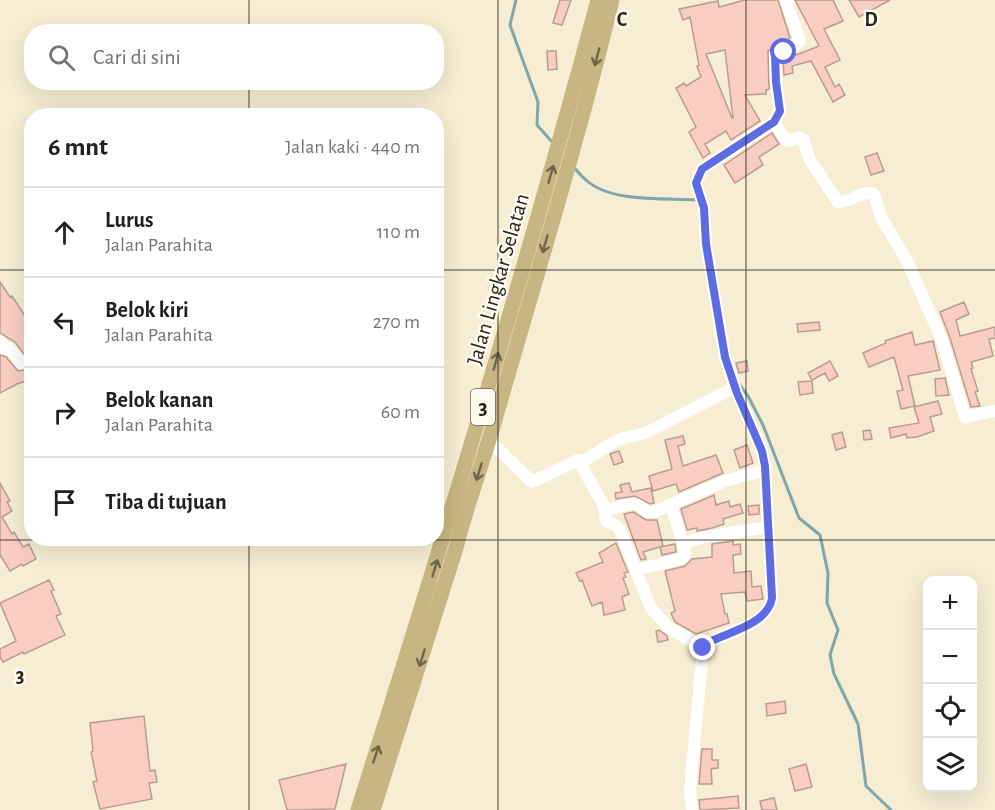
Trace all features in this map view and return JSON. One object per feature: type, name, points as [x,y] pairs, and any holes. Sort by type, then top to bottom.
[{"type":"main road","name":"Jalan Lingkar Selatan","points":[[373,810],[453,558],[482,437],[598,0]]},
{"type":"main road","name":"Jalan Lingkar Selatan","points":[[358,810],[482,437],[581,117],[612,0]]},
{"type":"street","points":[[692,810],[690,791],[703,648],[709,642],[759,618],[769,609],[772,598],[766,470],[762,451],[735,387],[722,342],[706,244],[705,215],[696,183],[702,169],[774,122],[780,111],[775,55],[790,49],[800,41],[786,0]]},
{"type":"street","points":[[774,122],[786,140],[799,137],[803,139],[810,160],[838,202],[848,201],[866,192],[874,194],[881,217],[907,261],[939,331],[965,417],[995,411]]},
{"type":"street","points":[[0,341],[5,349],[9,348],[21,363],[24,362]]},
{"type":"street","points":[[581,463],[612,443],[646,433],[735,387]]},
{"type":"street","points":[[482,437],[532,482],[576,460],[581,463],[604,506],[606,521],[617,526],[651,608],[659,619],[680,636],[703,648]]},
{"type":"street","points":[[604,506],[613,509],[637,504],[651,513],[725,481],[766,470]]},
{"type":"street","points":[[636,570],[681,559],[686,552],[671,506]]},
{"type":"street","points":[[682,543],[768,527]]},
{"type":"building","points":[[560,0],[571,0],[562,25],[553,23]]},
{"type":"building","points":[[745,0],[778,0],[790,38],[768,51],[769,89],[766,90],[766,94],[745,95],[760,121],[731,140],[726,131],[705,144],[710,153],[703,158],[689,132],[696,127],[676,88],[684,83],[686,86],[701,77],[697,66],[699,65],[690,17],[683,20],[679,9],[718,1],[719,7]],"holes":[[[725,50],[732,118],[706,54]]]},
{"type":"building","points":[[795,0],[833,0],[843,21],[824,29],[840,60],[825,67],[835,87],[839,84],[845,95],[833,102],[811,61],[792,66],[793,73],[784,75],[783,60],[819,46]]},
{"type":"building","points":[[849,0],[890,0],[859,17]]},
{"type":"building","points":[[547,51],[556,51],[557,69],[548,70]]},
{"type":"building","points":[[772,133],[779,144],[759,157],[763,165],[735,183],[724,165]]},
{"type":"building","points":[[877,153],[884,171],[871,175],[865,157]]},
{"type":"building","points":[[0,282],[24,314],[24,354],[15,342],[0,333]]},
{"type":"building","points":[[964,302],[969,314],[956,320],[960,336],[995,327],[995,338],[989,339],[993,356],[971,362],[978,391],[975,392],[980,406],[971,407],[940,312]]},
{"type":"building","points":[[819,322],[820,330],[798,332],[797,324]]},
{"type":"building","points":[[912,332],[915,345],[933,341],[940,370],[908,376],[915,406],[901,409],[897,391],[903,390],[894,357],[869,367],[863,353],[886,343],[885,341]]},
{"type":"building","points":[[0,355],[6,357],[18,371],[24,370],[24,382],[0,393]]},
{"type":"building","points":[[747,361],[748,371],[739,373],[736,363]]},
{"type":"building","points":[[830,361],[838,376],[829,381],[825,373],[812,380],[808,373]]},
{"type":"building","points":[[945,378],[949,395],[936,396],[935,379]]},
{"type":"building","points":[[812,381],[813,393],[800,395],[798,382]]},
{"type":"building","points":[[938,401],[942,414],[930,417],[934,431],[917,437],[907,438],[906,434],[891,438],[889,428],[919,423],[914,407]]},
{"type":"building","points":[[870,430],[872,439],[864,440],[863,431]]},
{"type":"building","points":[[842,432],[846,447],[836,450],[832,435]]},
{"type":"building","points":[[683,436],[685,444],[678,446],[683,466],[716,455],[723,473],[679,492],[676,484],[653,491],[649,476],[672,469],[665,440]]},
{"type":"building","points":[[747,445],[753,463],[740,468],[734,450]]},
{"type":"building","points":[[619,451],[623,462],[614,465],[610,454]]},
{"type":"building","points":[[0,483],[10,501],[7,502],[12,511],[2,517],[23,547],[30,546],[36,559],[10,571],[0,555]]},
{"type":"building","points":[[629,483],[632,492],[651,488],[654,503],[650,504],[635,496],[616,499],[615,493],[622,492],[620,485]]},
{"type":"building","points":[[714,495],[716,505],[729,501],[730,507],[740,504],[743,513],[723,519],[724,524],[712,528],[687,530],[681,509]]},
{"type":"building","points":[[759,505],[759,514],[749,515],[748,506]]},
{"type":"building","points":[[633,512],[646,520],[657,520],[663,546],[643,552],[646,559],[641,560],[624,514]]},
{"type":"building","points":[[733,541],[733,545],[740,544],[741,554],[733,555],[734,573],[751,571],[752,587],[761,586],[763,599],[747,601],[745,592],[721,594],[729,623],[696,634],[675,622],[671,613],[675,611],[665,571],[685,566],[692,559],[712,557],[712,544]]},
{"type":"building","points":[[616,543],[628,572],[624,573],[626,577],[623,578],[629,594],[622,597],[625,610],[604,615],[602,602],[592,606],[582,580],[580,581],[576,573],[603,562],[599,553]]},
{"type":"building","points":[[675,544],[676,552],[662,555],[660,547]]},
{"type":"building","points":[[49,580],[61,614],[56,616],[65,635],[3,662],[0,649],[16,641],[0,603]]},
{"type":"building","points":[[659,630],[667,636],[668,640],[658,642],[656,631]]},
{"type":"building","points":[[785,701],[786,713],[767,716],[766,704]]},
{"type":"building","points":[[144,716],[150,771],[155,770],[157,782],[149,783],[152,799],[100,809],[93,782],[97,781],[91,752],[93,751],[90,723]]},
{"type":"building","points":[[702,749],[712,749],[712,760],[718,760],[718,768],[711,769],[712,784],[699,784]]},
{"type":"building","points":[[346,764],[335,809],[287,810],[279,780]]},
{"type":"building","points":[[806,764],[812,787],[795,791],[789,769]]},
{"type":"building","points":[[738,796],[739,808],[700,810],[699,800]]},
{"type":"building","points":[[774,798],[777,810],[762,810],[760,801]]},
{"type":"waterway","points":[[516,0],[510,25],[538,102],[537,125],[553,143]]},
{"type":"waterway","points":[[573,166],[586,180],[609,193],[639,198],[697,200]]},
{"type":"waterway","points":[[739,384],[763,425],[799,518],[820,535],[828,573],[827,603],[838,630],[830,655],[834,674],[858,724],[866,786],[891,810]]},
{"type":"route","points":[[703,648],[709,642],[747,625],[766,613],[772,598],[765,466],[762,451],[737,393],[725,357],[706,244],[704,208],[696,183],[699,173],[708,164],[774,122],[780,111],[775,55],[784,52]]}]
